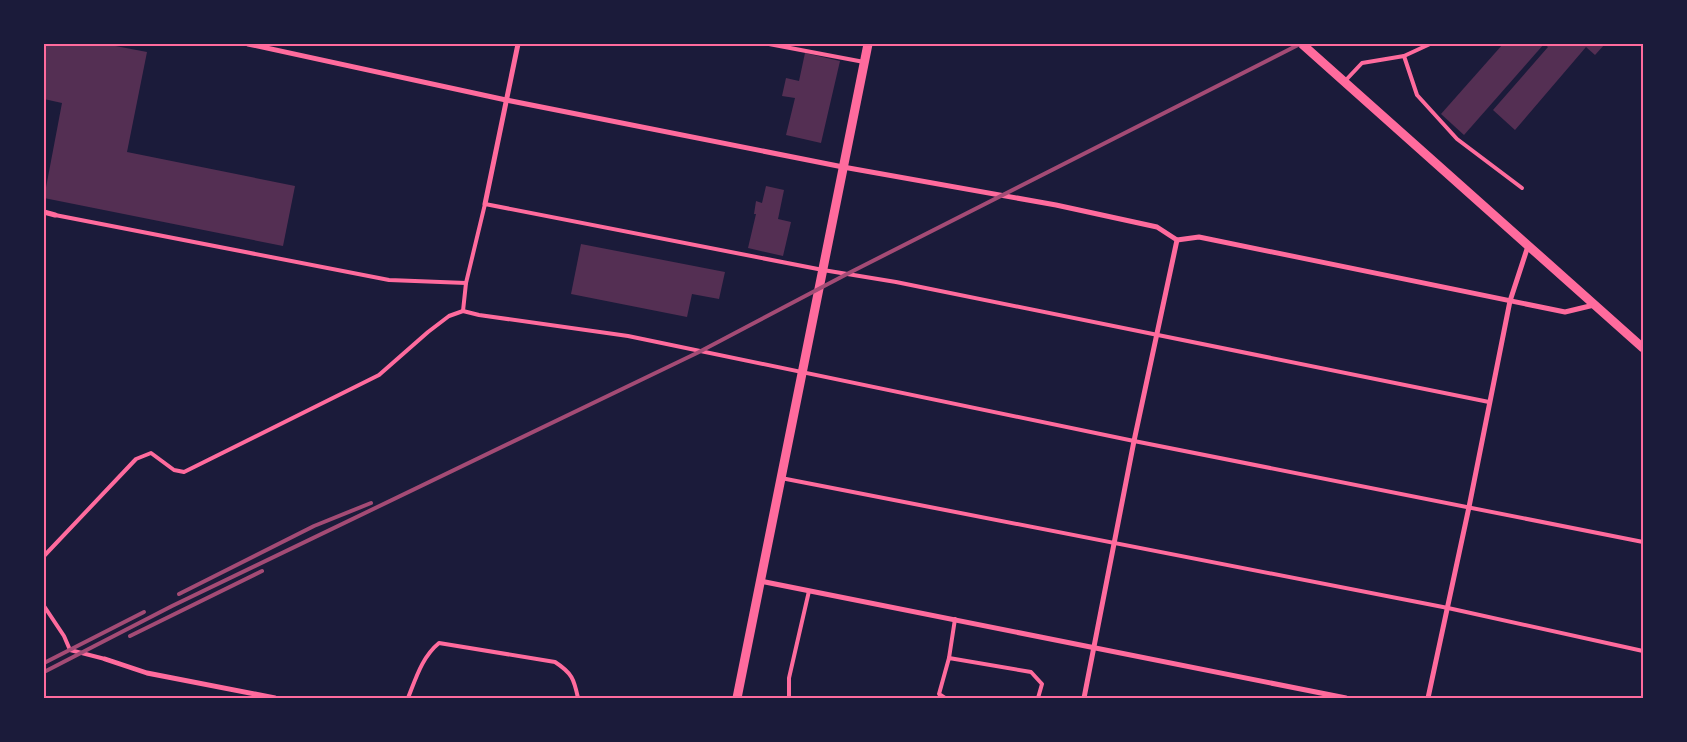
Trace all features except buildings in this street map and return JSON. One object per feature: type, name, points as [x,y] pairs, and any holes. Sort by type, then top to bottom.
[{"type":"street","points":[[248,44],[506,100],[843,167],[1056,205],[1157,227],[1177,240],[1199,237],[1565,312],[1595,305]]},
{"type":"street","points":[[485,204],[518,44]]},
{"type":"street","points":[[737,698],[868,44]]},
{"type":"street","points":[[1302,44],[1643,348]]},
{"type":"street","points":[[44,212],[55,215]]},
{"type":"street","points":[[1084,698],[1134,441],[1177,240]]},
{"type":"street","points":[[1428,698],[1469,508],[1510,301],[1528,246]]},
{"type":"street","points":[[760,581],[1346,698]]},
{"type":"street","points":[[106,659],[147,673],[275,698]]},
{"type":"lane","points":[[769,44],[864,62]]},
{"type":"lane","points":[[1345,81],[1362,63],[1404,56],[1430,44]]},
{"type":"lane","points":[[1404,56],[1417,95],[1457,140],[1522,188]]},
{"type":"lane","points":[[463,310],[466,283],[485,204],[823,270],[896,282],[1489,402]]},
{"type":"lane","points":[[55,215],[389,280],[466,283]]},
{"type":"lane","points":[[44,556],[136,459],[152,453],[174,470],[184,472],[379,375],[428,332],[449,316],[463,310],[479,315],[628,336],[1134,441],[1643,542]]},
{"type":"lane","points":[[781,478],[1448,608],[1643,651]]},
{"type":"lane","points":[[789,698],[789,678],[809,590]]},
{"type":"lane","points":[[44,606],[64,636],[70,650],[106,659]]},
{"type":"lane","points":[[945,698],[939,694],[949,658],[955,620]]},
{"type":"lane","points":[[408,698],[424,659],[430,650],[439,643],[555,662],[566,669],[574,680],[578,698]]},
{"type":"lane","points":[[949,658],[1031,672],[1042,684],[1038,698]]},
{"type":"railway","points":[[44,672],[172,606],[699,352],[847,274],[1300,44]]},
{"type":"railway","points":[[179,594],[314,526],[371,503]]},
{"type":"railway","points":[[130,636],[262,571]]},
{"type":"railway","points":[[44,663],[144,612]]}]
